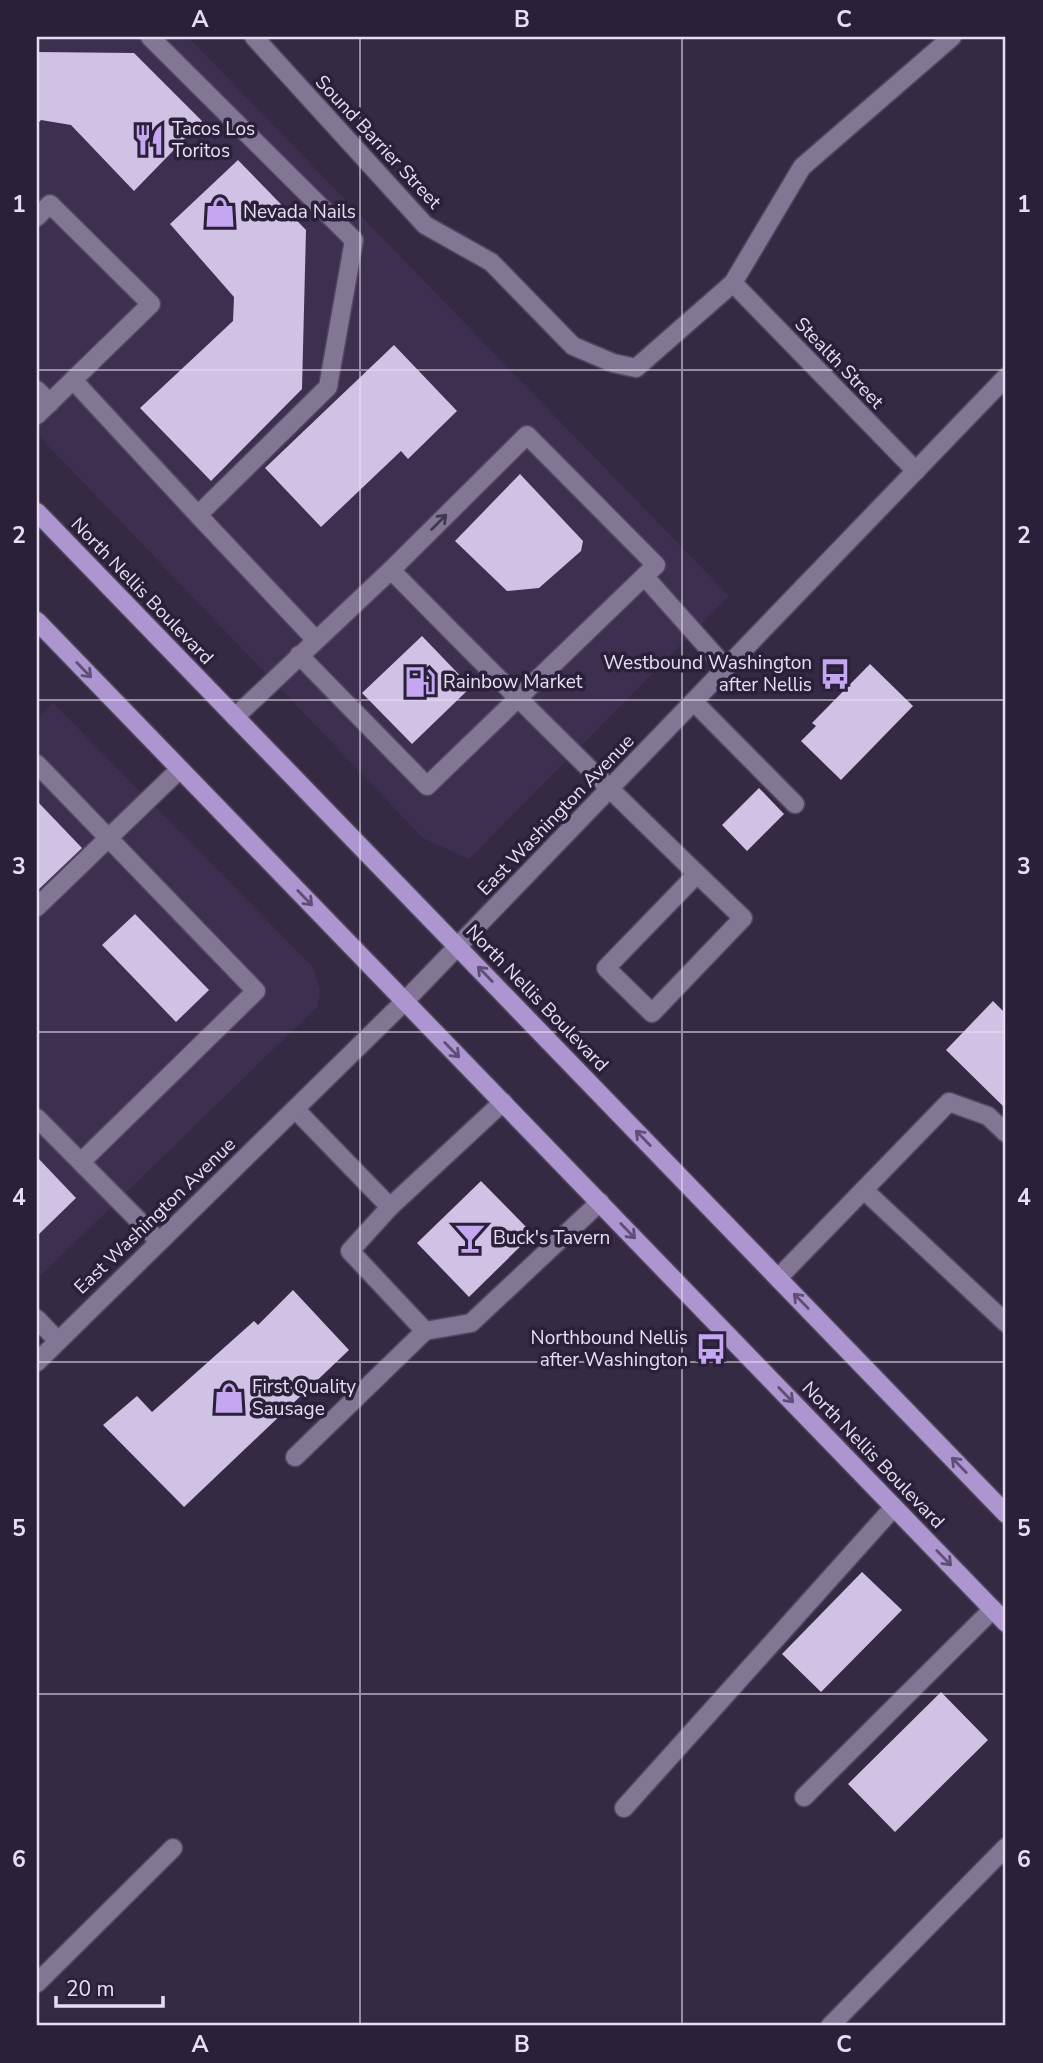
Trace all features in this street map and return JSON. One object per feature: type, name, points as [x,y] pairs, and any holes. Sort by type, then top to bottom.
[{"type":"main road","points":[[150,37],[354,240],[328,387],[198,515]]},
{"type":"main road","name":"Sound Barrier Street","points":[[254,37],[425,225],[491,262],[573,346],[613,363],[636,368],[733,283]]},
{"type":"main road","points":[[733,283],[802,167],[952,37]]},
{"type":"main road","points":[[37,217],[50,204],[151,304],[73,380],[41,403]]},
{"type":"main road","name":"Stealth Street","points":[[733,283],[916,471]]},
{"type":"main road","name":"East Washington Avenue","points":[[37,1362],[405,1001],[1006,377]]},
{"type":"main road","points":[[73,380],[316,640]]},
{"type":"main road","points":[[235,717],[299,655],[391,570],[527,435],[656,565],[427,786],[299,655]]},
{"type":"main road","name":"North Nellis Boulevard","points":[[37,512],[1006,1514]]},
{"type":"main road","points":[[391,570],[609,790],[697,874],[743,918],[652,1013],[606,968],[697,874]]},
{"type":"main road","points":[[645,578],[726,668]]},
{"type":"main road","name":"North Nellis Boulevard","points":[[37,621],[1006,1623]]},
{"type":"main road","points":[[694,702],[795,803]]},
{"type":"main road","points":[[37,764],[256,991],[81,1162]]},
{"type":"main road","points":[[37,907],[180,769]]},
{"type":"main road","points":[[425,1331],[350,1251],[390,1207],[503,1102]]},
{"type":"main road","points":[[778,1278],[950,1102],[988,1116],[1006,1133]]},
{"type":"main road","points":[[295,1109],[390,1207]]},
{"type":"main road","points":[[37,1118],[159,1241]]},
{"type":"main road","points":[[864,1190],[1006,1323]]},
{"type":"main road","points":[[295,1457],[425,1331],[471,1323],[600,1202]]},
{"type":"main road","points":[[37,1319],[58,1341]]},
{"type":"main road","points":[[624,1808],[894,1507]]},
{"type":"main road","points":[[804,1797],[993,1609]]},
{"type":"main road","points":[[830,2026],[1006,1847]]},
{"type":"main road","points":[[37,1983],[173,1848]]},
{"type":"shaded area","points":[[37,37],[188,37],[729,596],[469,859],[423,838],[37,434]]},
{"type":"shaded area","points":[[53,703],[313,967],[320,991],[317,1007],[37,1279],[37,719]]},
{"type":"building","points":[[37,52],[134,53],[202,121],[134,191],[71,125],[41,120],[37,124]]},
{"type":"building","points":[[238,160],[306,230],[302,389],[211,481],[140,408],[233,321],[234,297],[170,224]]},
{"type":"building","points":[[394,345],[457,411],[408,459],[401,451],[321,527],[265,468]]},
{"type":"building","points":[[520,474],[583,541],[581,551],[539,588],[507,591],[455,541]]},
{"type":"building","points":[[422,636],[471,687],[412,744],[362,693]]},
{"type":"building","points":[[870,664],[913,706],[841,780],[801,741],[816,726],[812,723]]},
{"type":"building","points":[[759,788],[784,814],[747,851],[722,825]]},
{"type":"building","points":[[37,801],[82,848],[37,891]]},
{"type":"building","points":[[135,914],[209,990],[176,1022],[102,945]]},
{"type":"building","points":[[993,1001],[1006,1014],[1006,1109],[946,1050]]},
{"type":"building","points":[[37,1157],[76,1198],[37,1236]]},
{"type":"building","points":[[481,1181],[533,1234],[469,1297],[417,1243]]},
{"type":"building","points":[[293,1290],[349,1350],[184,1507],[103,1425],[137,1396],[152,1412],[254,1321],[258,1325]]},
{"type":"building","points":[[862,1572],[902,1610],[821,1692],[782,1654]]},
{"type":"building","points":[[941,1692],[988,1740],[895,1832],[848,1784]]},
{"type":"place","name":"Tacos Los Toritos","points":[[149,140]]},
{"type":"place","name":"Nevada Nails","points":[[220,212]]},
{"type":"place","name":"Westbound Washington after Nellis","points":[[835,674]]},
{"type":"place","name":"Rainbow Market","points":[[420,682]]},
{"type":"place","name":"Buck's Tavern","points":[[470,1238]]},
{"type":"place","name":"Northbound Nellis after Washington","points":[[711,1349]]},
{"type":"place","name":"First Quality Sausage","points":[[229,1398]]}]
